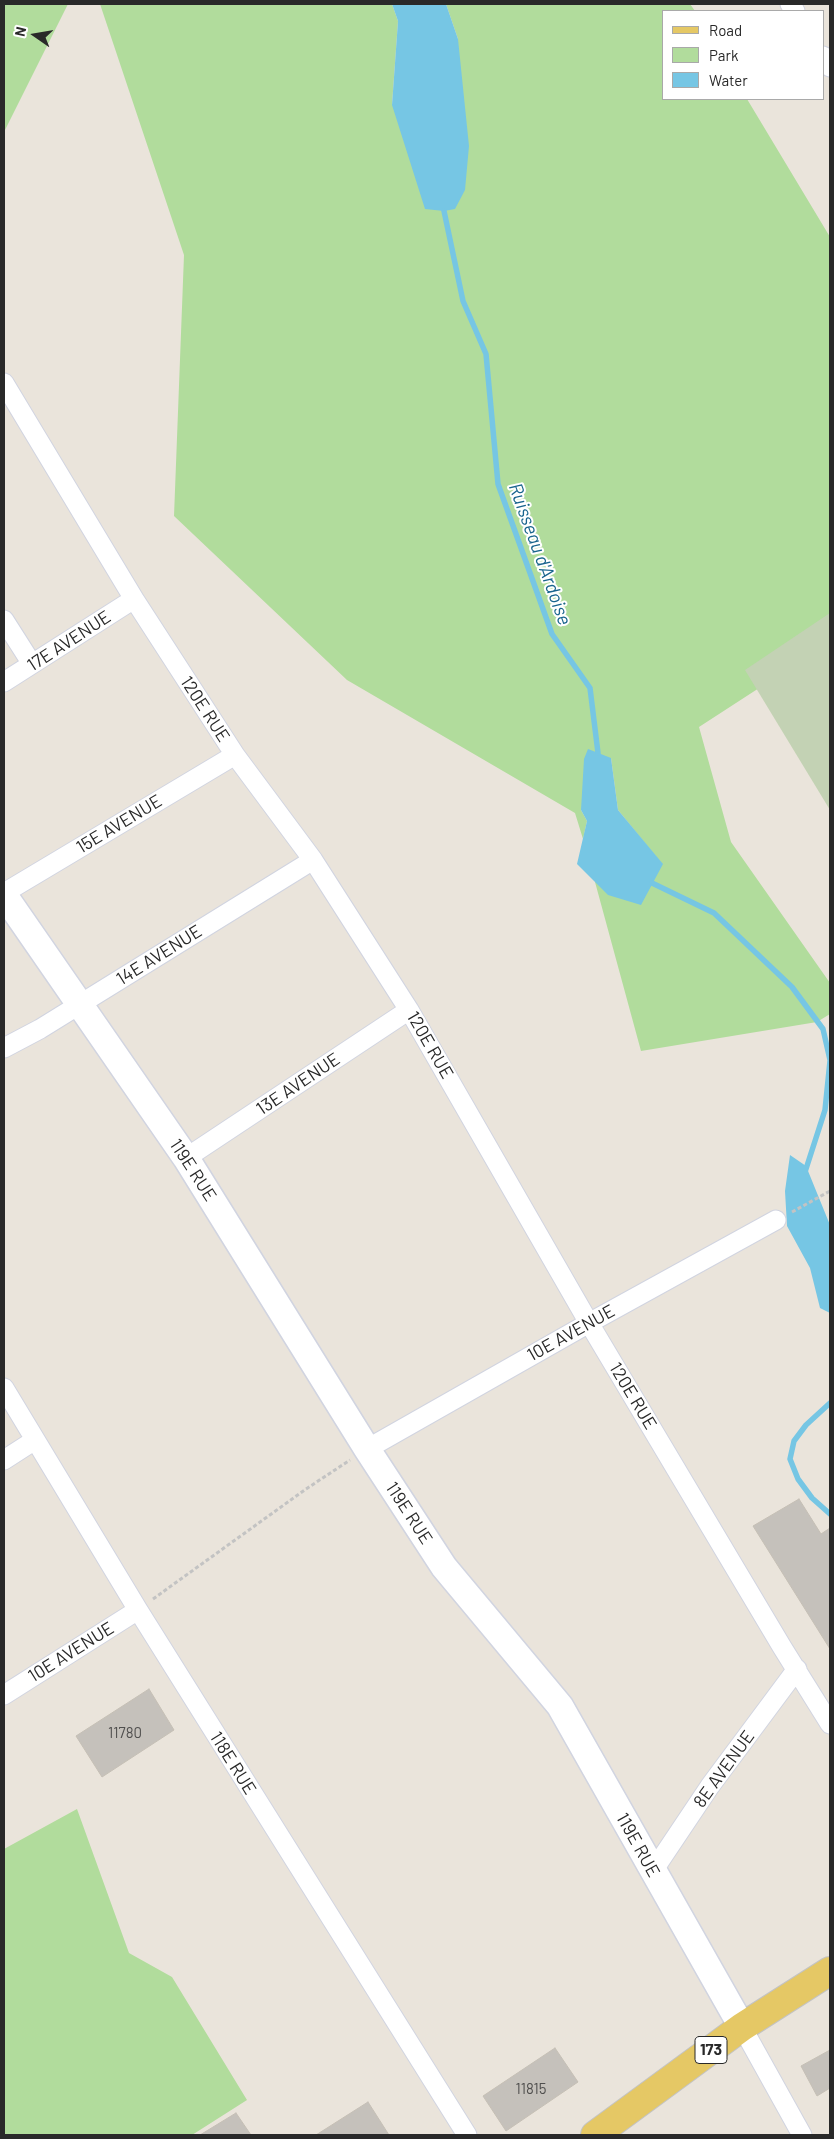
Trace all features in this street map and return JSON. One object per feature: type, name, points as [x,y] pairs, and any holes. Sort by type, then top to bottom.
[{"type":"main road","name":"173","points":[[595,2135],[742,2027],[830,1971]]},
{"type":"street","name":"120E RUE","points":[[4,384],[134,599],[235,755],[313,860],[409,1010],[589,1322],[782,1647],[830,1724]]},
{"type":"street","name":"17E AVENUE","points":[[4,682],[134,599]]},
{"type":"street","points":[[4,620],[32,664]]},
{"type":"street","name":"15E AVENUE","points":[[4,894],[235,755]]},
{"type":"street","name":"14E AVENUE","points":[[4,1048],[40,1029],[313,860]]},
{"type":"street","name":"119E RUE","points":[[4,894],[186,1158],[367,1449],[444,1567],[478,1611],[534,1672],[560,1706],[802,2135]]},
{"type":"street","name":"13E AVENUE","points":[[186,1158],[409,1010]]},
{"type":"street","name":"10E AVENUE","points":[[367,1449],[589,1322],[776,1220]]},
{"type":"street","name":"118E RUE","points":[[4,1388],[138,1610],[467,2135]]},
{"type":"street","points":[[4,1460],[35,1440]]},
{"type":"street","name":"10E AVENUE","points":[[4,1695],[138,1610]]},
{"type":"street","name":"8E AVENUE","points":[[653,1871],[710,1786],[797,1669]]},
{"type":"path","points":[[776,1220],[829,1191]]},
{"type":"path","points":[[138,1610],[306,1488],[367,1449]]},
{"type":"green space","points":[[4,4],[68,4],[4,132]]},
{"type":"green space","points":[[100,4],[392,4],[398,21],[392,105],[458,39],[446,4],[690,4],[694,10],[662,10],[662,100],[748,100],[830,237],[830,642],[699,727],[731,842],[830,983],[830,1014],[817,1022],[641,1051],[595,882],[662,864],[618,810],[611,758],[581,810],[587,821],[583,839],[575,813],[347,680],[174,516],[184,255]]},
{"type":"green space","points":[[830,613],[830,810],[745,670]]},
{"type":"green space","points":[[77,1809],[129,1953],[172,1977],[247,2100],[192,2135],[4,2135],[4,1849]]},
{"type":"water","points":[[392,4],[446,4],[458,39],[469,146],[465,190],[455,209],[444,211],[425,209],[392,105],[398,21]]},
{"type":"water","points":[[588,749],[611,758],[618,810],[663,864],[641,905],[608,895],[577,864],[587,821],[581,810],[584,759]]},
{"type":"water","points":[[790,1155],[806,1166],[830,1225],[830,1313],[820,1308],[810,1268],[787,1226],[785,1191]]},
{"type":"building","points":[[799,1499],[821,1534],[830,1528],[830,1649],[753,1526]]},
{"type":"building","points":[[149,1689],[174,1730],[102,1777],[76,1736]]},
{"type":"building","points":[[555,2048],[578,2082],[506,2131],[483,2096]]},
{"type":"building","points":[[830,2050],[830,2088],[817,2096],[801,2066]]},
{"type":"building","points":[[368,2102],[389,2135],[316,2135]]},
{"type":"building","points":[[236,2113],[251,2135],[200,2135]]},
{"type":"waterway","name":"Ruisseau d'Ardoise","points":[[444,211],[463,301],[486,354],[498,484],[552,634],[590,688],[598,753]]},
{"type":"waterway","points":[[652,883],[714,913],[792,987],[823,1029],[830,1060]]},
{"type":"waterway","points":[[805,1172],[825,1110],[830,1061]]},
{"type":"waterway","name":"Ruisseau d'Ardoise","points":[[830,1403],[806,1425],[794,1441],[790,1459],[798,1479],[812,1498],[830,1514]]}]
